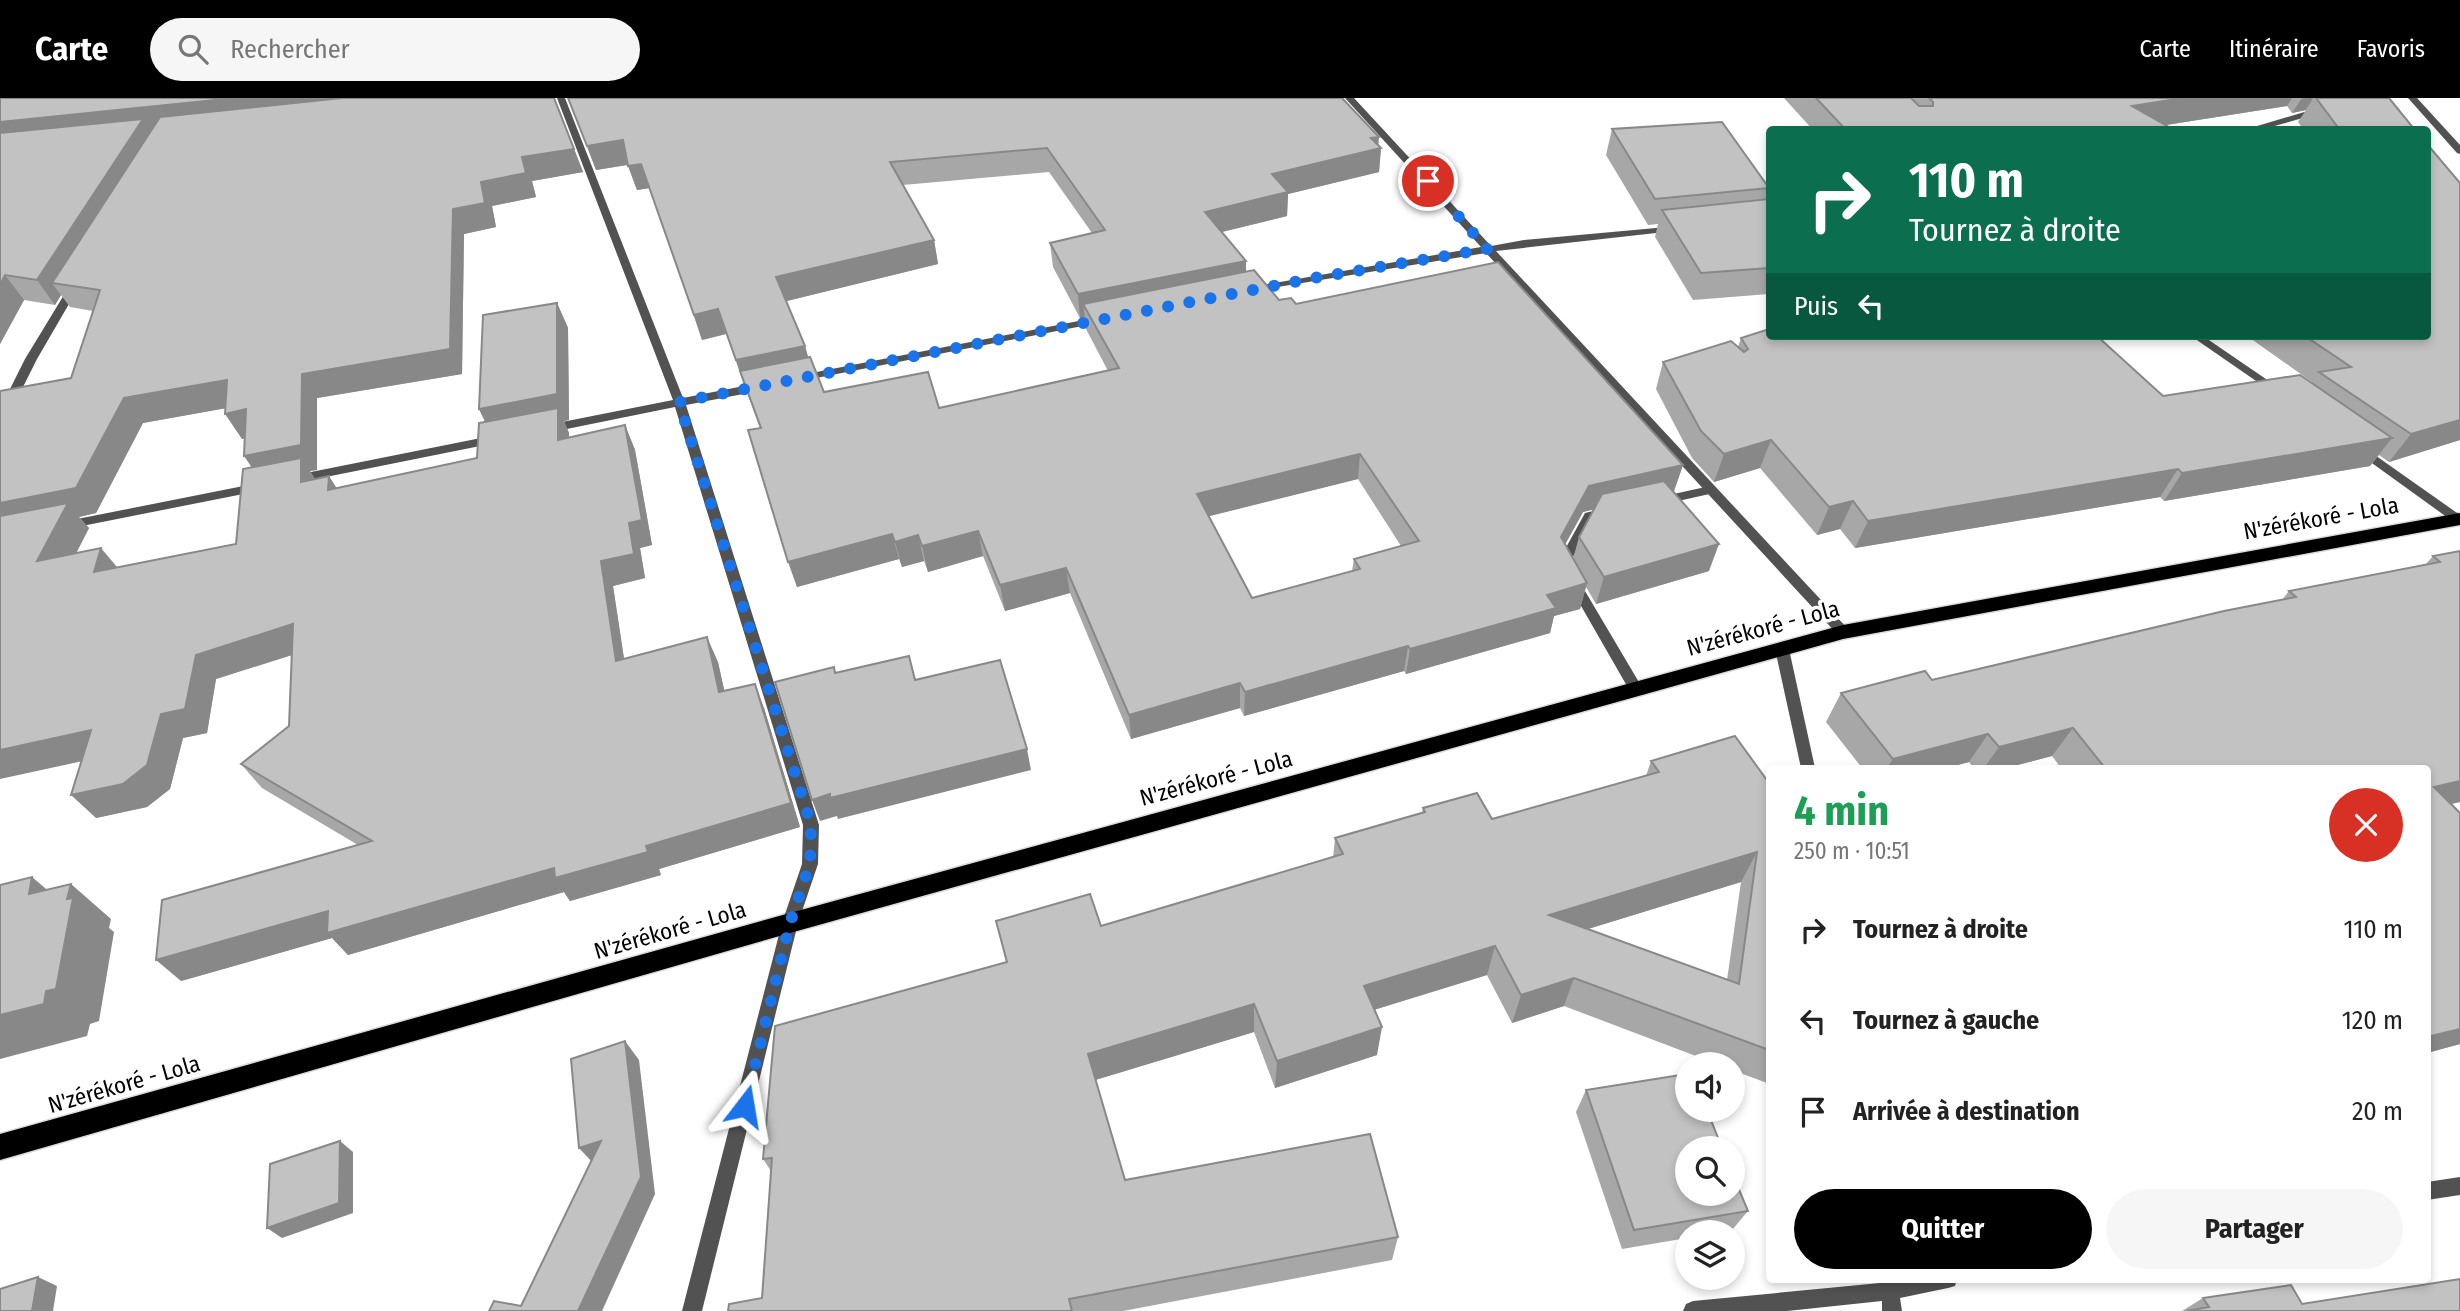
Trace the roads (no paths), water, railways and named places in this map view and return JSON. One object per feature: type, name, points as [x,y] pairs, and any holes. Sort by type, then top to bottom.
[{"type":"highway","name":"N'zérékoré - Lola","points":[[0,1147],[790,923],[1843,632],[2459,519]]},
{"type":"street","points":[[561,98],[679,402],[811,825],[810,864],[790,923],[692,1311]]},
{"type":"street","points":[[1349,98],[1843,632]]},
{"type":"street","points":[[2412,98],[2460,151]]},
{"type":"street","points":[[2262,126],[2327,108]]},
{"type":"street","points":[[1233,294],[1487,249],[1688,227]]},
{"type":"street","points":[[0,421],[31,359],[80,276]]},
{"type":"street","points":[[788,381],[1111,318]]},
{"type":"street","points":[[2202,340],[2291,401]]},
{"type":"street","points":[[530,432],[774,384]]},
{"type":"street","points":[[285,481],[503,438]]},
{"type":"street","points":[[2347,440],[2459,519]]},
{"type":"street","points":[[54,528],[272,484]]},
{"type":"street","points":[[1636,690],[1563,564],[1590,516],[1710,490]]},
{"type":"street","points":[[1782,649],[1807,765]]},
{"type":"street","points":[[2431,1190],[2460,1186]]},
{"type":"street","points":[[1693,1311],[1909,1283]]},
{"type":"street","points":[[1889,1285],[1892,1311]]}]
